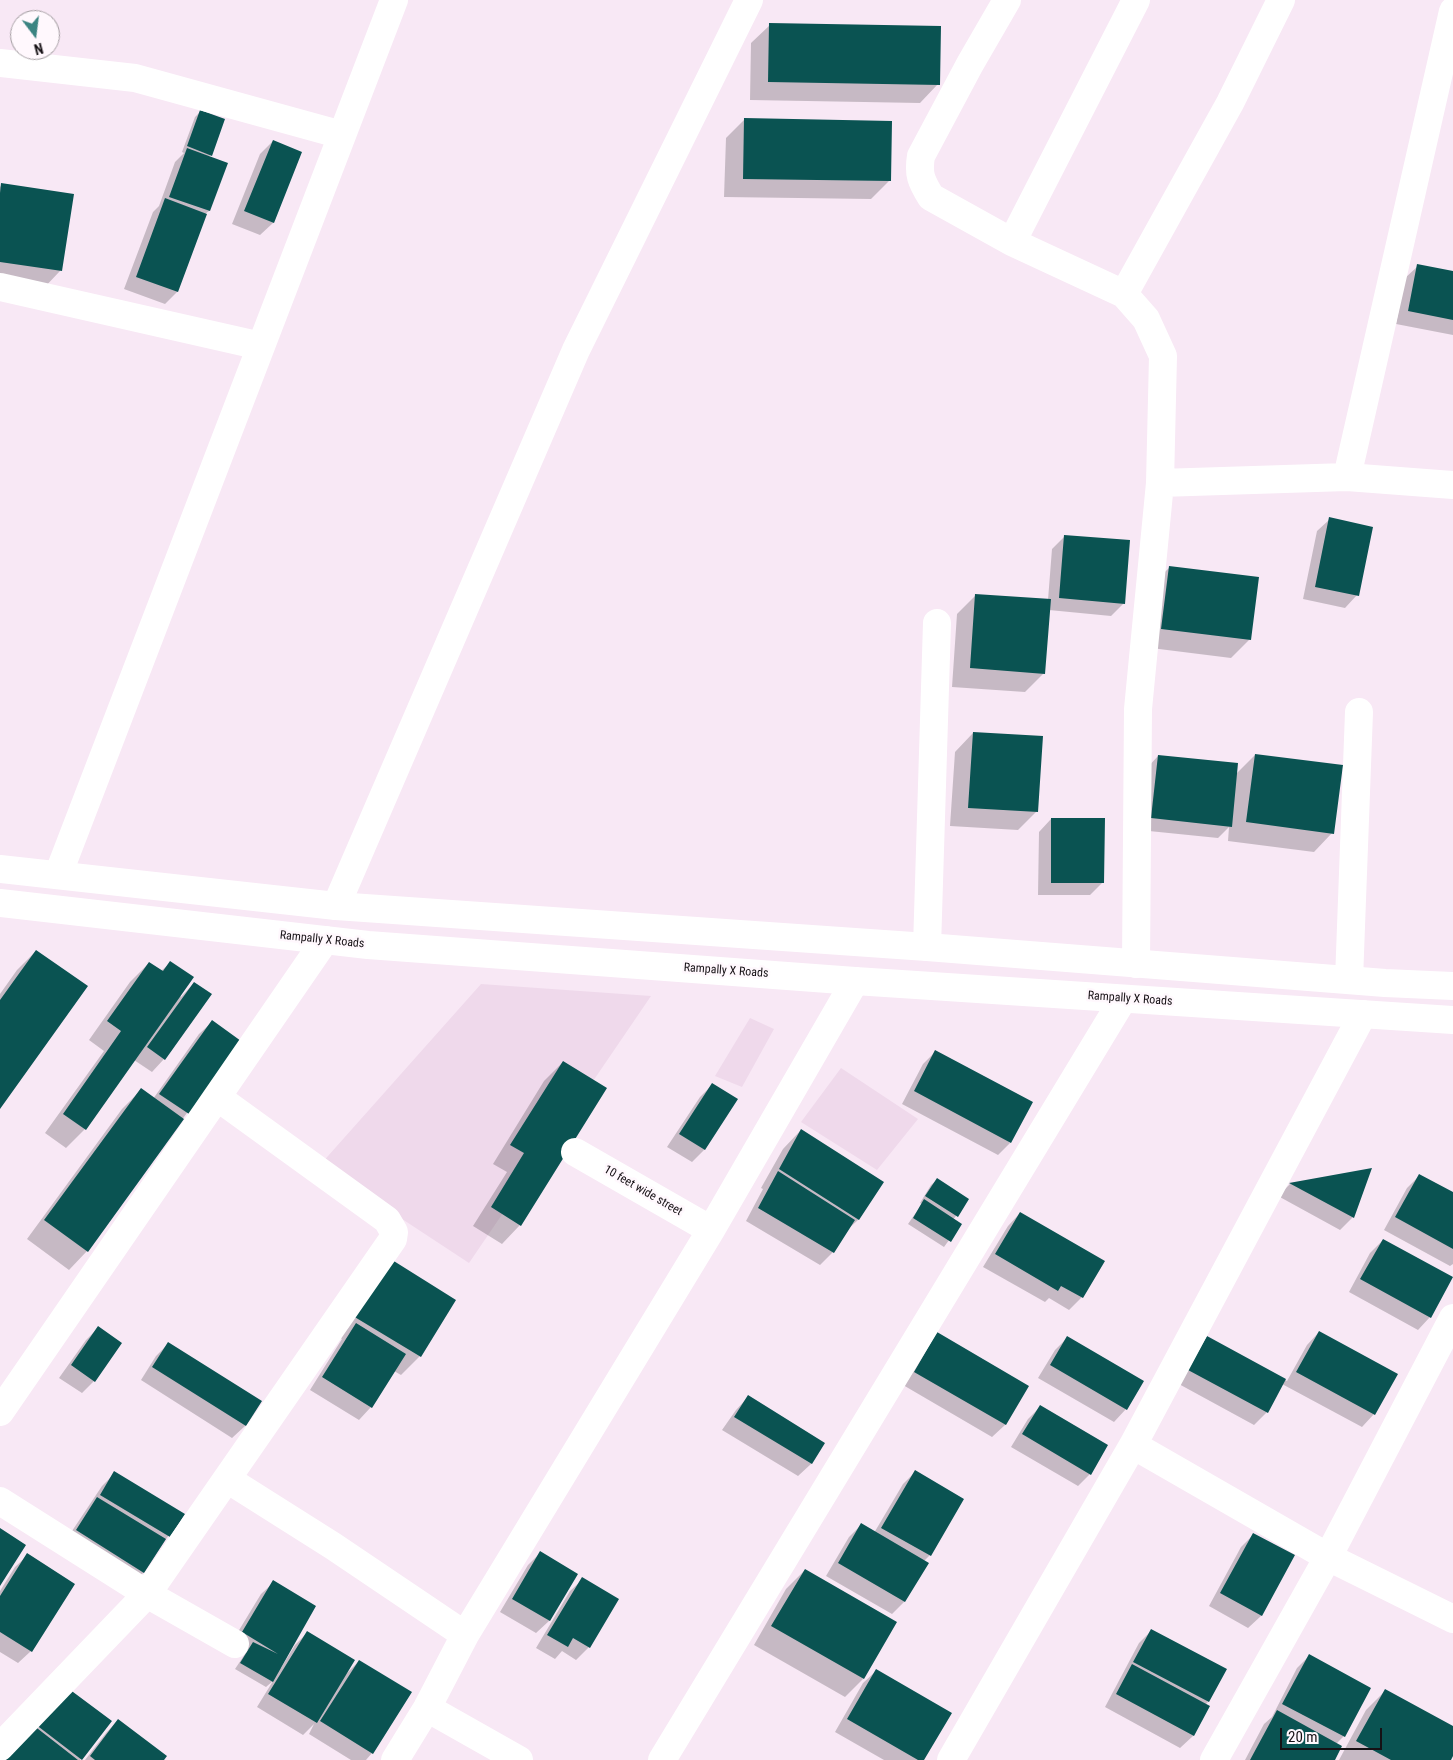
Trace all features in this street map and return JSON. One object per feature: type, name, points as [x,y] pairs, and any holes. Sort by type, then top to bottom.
[{"type":"street","points":[[58,875],[394,0]]},
{"type":"street","points":[[336,906],[576,350],[749,0]]},
{"type":"street","points":[[1007,0],[970,64],[922,156],[919,171],[924,186],[931,197],[1012,242],[1124,294],[1146,319],[1163,356],[1160,483],[1138,709],[1136,964]]},
{"type":"street","points":[[1012,242],[1136,0]]},
{"type":"street","points":[[1124,294],[1230,103],[1280,0]]},
{"type":"street","points":[[1347,477],[1453,11]]},
{"type":"street","points":[[0,63],[135,78],[342,136]]},
{"type":"street","points":[[0,287],[261,346]]},
{"type":"street","points":[[1160,483],[1347,477],[1453,485]]},
{"type":"street","points":[[927,947],[937,623]]},
{"type":"street","points":[[1349,980],[1359,712]]},
{"type":"street","points":[[0,869],[336,906],[1453,986]]},
{"type":"street","name":"Rampally X Roads","points":[[0,903],[368,945],[855,981],[1453,1020]]},
{"type":"street","points":[[0,1412],[324,940]]},
{"type":"street","points":[[395,1760],[427,1708],[465,1635],[711,1230],[855,981]]},
{"type":"street","points":[[662,1760],[1123,998]]},
{"type":"street","points":[[951,1760],[1133,1445],[1363,1014]]},
{"type":"street","points":[[0,1747],[147,1594],[393,1239],[394,1232],[387,1220],[217,1097]]},
{"type":"street","name":"10 feet wide street","points":[[575,1152],[711,1230]]},
{"type":"street","points":[[1214,1760],[1328,1558],[1453,1318]]},
{"type":"street","points":[[1133,1445],[1328,1558],[1453,1619]]},
{"type":"street","points":[[227,1479],[333,1546],[465,1635]]},
{"type":"street","points":[[0,1501],[147,1594],[235,1644]]},
{"type":"street","points":[[427,1708],[519,1760]]},
{"type":"shaded area","points":[[481,984],[651,996],[469,1263],[320,1165]]},
{"type":"shaded area","points":[[750,1018],[774,1029],[742,1087],[715,1076]]},
{"type":"shaded area","points":[[841,1068],[918,1119],[877,1170],[801,1122]]},
{"type":"building","points":[[769,23],[941,26],[940,85],[768,82]]},
{"type":"building","points":[[200,110],[225,119],[212,156],[187,146]]},
{"type":"building","points":[[744,118],[892,121],[891,181],[743,179]]},
{"type":"building","points":[[273,140],[302,152],[274,223],[244,211]]},
{"type":"building","points":[[187,148],[228,163],[210,211],[169,197]]},
{"type":"building","points":[[1,183],[74,194],[62,271],[0,262]]},
{"type":"building","points":[[165,198],[207,214],[178,292],[136,277]]},
{"type":"building","points":[[1417,264],[1453,271],[1453,320],[1408,311]]},
{"type":"building","points":[[1329,517],[1373,527],[1359,596],[1315,587]]},
{"type":"building","points":[[1064,535],[1130,540],[1125,604],[1059,598]]},
{"type":"building","points":[[1169,566],[1259,577],[1251,640],[1161,629]]},
{"type":"building","points":[[975,594],[1051,599],[1045,674],[970,668]]},
{"type":"building","points":[[973,732],[1043,736],[1038,812],[968,808]]},
{"type":"building","points":[[1255,754],[1343,765],[1334,834],[1246,822]]},
{"type":"building","points":[[1158,755],[1238,763],[1232,827],[1151,818]]},
{"type":"building","points":[[1051,818],[1105,818],[1104,883],[1051,883]]},
{"type":"building","points":[[36,950],[88,986],[0,1109],[0,1000]]},
{"type":"building","points":[[170,961],[194,977],[86,1130],[63,1114],[121,1031],[107,1021],[149,962],[163,971]]},
{"type":"building","points":[[194,982],[212,994],[165,1060],[147,1047]]},
{"type":"building","points":[[212,1020],[241,1041],[189,1114],[159,1094]]},
{"type":"building","points":[[935,1050],[1033,1102],[1011,1143],[914,1091]]},
{"type":"building","points":[[563,1061],[607,1088],[521,1226],[491,1207],[524,1153],[510,1145]]},
{"type":"building","points":[[712,1083],[738,1099],[705,1150],[679,1134]]},
{"type":"building","points":[[141,1088],[184,1119],[88,1252],[44,1220]]},
{"type":"building","points":[[801,1129],[884,1182],[859,1220],[779,1169]]},
{"type":"building","points":[[1372,1168],[1354,1218],[1289,1183]]},
{"type":"building","points":[[778,1171],[855,1220],[834,1253],[758,1208]]},
{"type":"building","points":[[1419,1174],[1453,1192],[1453,1249],[1395,1217]]},
{"type":"building","points":[[937,1178],[969,1199],[958,1217],[925,1196]]},
{"type":"building","points":[[924,1199],[962,1224],[951,1242],[913,1218]]},
{"type":"building","points":[[1020,1212],[1105,1261],[1083,1298],[1061,1286],[1058,1291],[995,1254]]},
{"type":"building","points":[[1383,1239],[1453,1277],[1431,1318],[1360,1279]]},
{"type":"building","points":[[389,1258],[456,1300],[421,1357],[353,1316]]},
{"type":"building","points":[[356,1323],[406,1354],[372,1408],[322,1377]]},
{"type":"building","points":[[98,1326],[122,1343],[95,1382],[71,1365]]},
{"type":"building","points":[[1319,1331],[1398,1374],[1375,1415],[1296,1372]]},
{"type":"building","points":[[937,1332],[1029,1386],[1006,1425],[914,1372]]},
{"type":"building","points":[[1067,1336],[1144,1381],[1127,1410],[1050,1365]]},
{"type":"building","points":[[1207,1336],[1286,1379],[1268,1413],[1188,1370]]},
{"type":"building","points":[[168,1342],[262,1401],[246,1426],[152,1367]]},
{"type":"building","points":[[748,1395],[825,1443],[812,1464],[734,1417]]},
{"type":"building","points":[[1040,1405],[1108,1445],[1091,1475],[1022,1434]]},
{"type":"building","points":[[915,1470],[964,1499],[931,1556],[881,1528]]},
{"type":"building","points":[[114,1471],[185,1514],[170,1537],[100,1495]]},
{"type":"building","points":[[97,1497],[166,1539],[144,1573],[76,1530]]},
{"type":"building","points":[[861,1523],[929,1563],[905,1602],[838,1563]]},
{"type":"building","points":[[0,1528],[26,1545],[0,1586]]},
{"type":"building","points":[[1253,1533],[1295,1555],[1262,1616],[1220,1593]]},
{"type":"building","points":[[540,1551],[578,1574],[550,1621],[512,1599]]},
{"type":"building","points":[[27,1553],[75,1584],[32,1652],[0,1632],[0,1596]]},
{"type":"building","points":[[805,1569],[897,1622],[864,1679],[771,1626]]},
{"type":"building","points":[[582,1577],[619,1599],[590,1648],[573,1638],[568,1647],[547,1635]]},
{"type":"building","points":[[273,1580],[316,1606],[273,1682],[240,1663],[253,1642],[278,1654],[242,1632]]},
{"type":"building","points":[[1151,1629],[1227,1669],[1209,1702],[1133,1662]]},
{"type":"building","points":[[307,1631],[355,1660],[317,1723],[268,1694]]},
{"type":"building","points":[[1309,1654],[1371,1688],[1345,1737],[1282,1704]]},
{"type":"building","points":[[359,1660],[412,1692],[373,1754],[320,1721]]},
{"type":"building","points":[[1132,1664],[1210,1706],[1194,1736],[1116,1694]]},
{"type":"building","points":[[876,1669],[952,1713],[924,1760],[918,1760],[847,1719]]},
{"type":"building","points":[[65,1686],[112,1721],[82,1760],[35,1724]]},
{"type":"building","points":[[1385,1689],[1453,1726],[1453,1756],[1451,1760],[1391,1760],[1356,1741]]},
{"type":"building","points":[[1277,1710],[1342,1746],[1335,1760],[1250,1760]]},
{"type":"building","points":[[118,1719],[167,1756],[164,1760],[95,1760],[90,1756]]},
{"type":"building","points":[[33,1725],[78,1760],[6,1760]]}]
